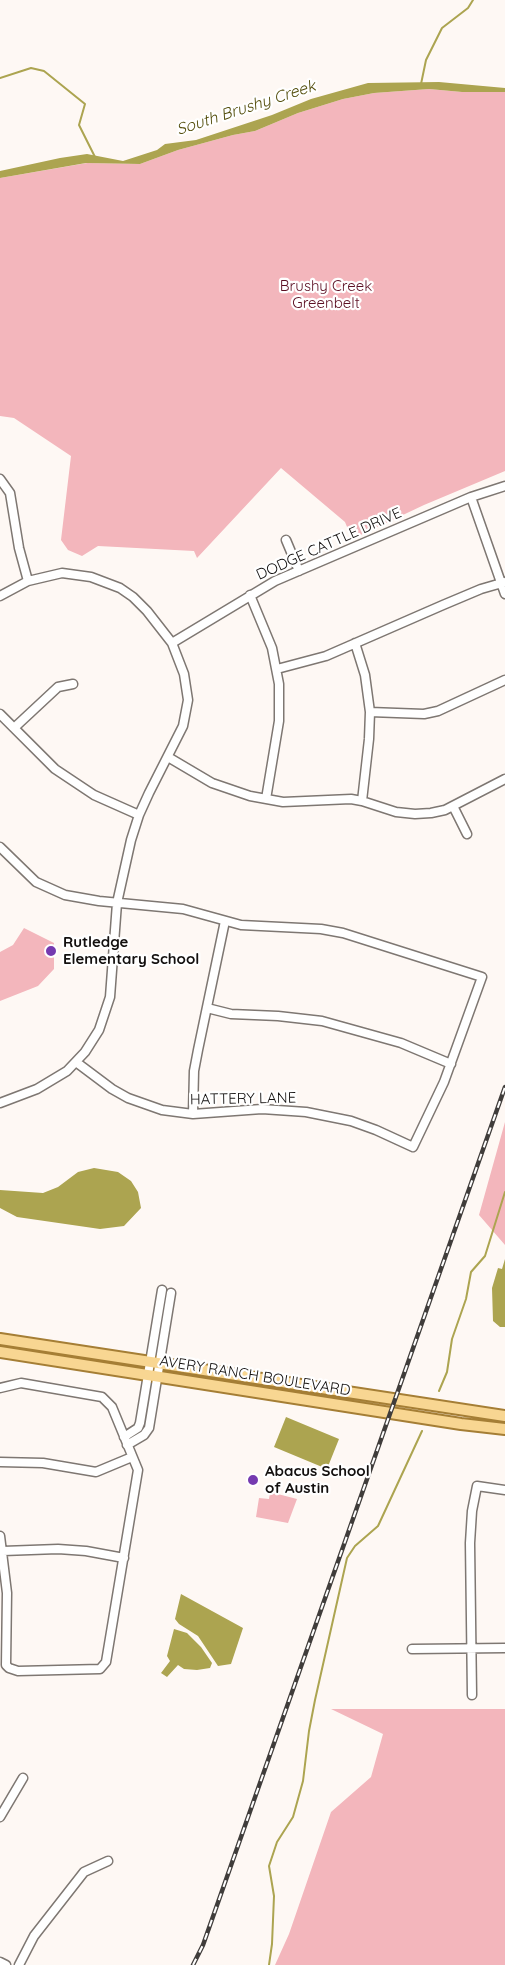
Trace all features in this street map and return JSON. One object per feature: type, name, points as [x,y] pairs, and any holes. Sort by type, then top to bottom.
[{"type":"main road","name":"AVERY RANCH BOULEVARD","points":[[0,1339],[505,1416]]},
{"type":"main road","name":"AVERY RANCH BOULEVARD","points":[[0,1352],[505,1429]]},
{"type":"street","points":[[0,479],[10,493],[19,548],[28,580]]},
{"type":"street","name":"DODGE CATTLE DRIVE","points":[[172,643],[275,581],[471,497],[505,486]]},
{"type":"street","points":[[471,497],[505,594]]},
{"type":"street","points":[[286,540],[299,571]]},
{"type":"street","points":[[0,596],[28,580],[62,573],[79,574],[108,582],[133,597],[172,643],[184,674],[188,700],[183,726],[139,815],[117,903],[108,1007],[99,1030],[67,1071],[45,1086],[0,1103]]},
{"type":"street","points":[[277,669],[326,656],[453,601],[503,583]]},
{"type":"street","points":[[250,595],[265,628],[279,684],[279,721],[266,800]]},
{"type":"street","points":[[355,643],[365,675],[370,712],[362,801]]},
{"type":"street","points":[[370,712],[424,714],[438,711],[505,680]]},
{"type":"street","points":[[14,728],[58,687],[73,684]]},
{"type":"street","points":[[0,714],[49,763],[76,784],[94,795],[139,815]]},
{"type":"street","points":[[168,757],[212,783],[266,800],[283,802],[331,799],[362,801],[396,812],[415,814],[432,813],[453,806],[505,779]]},
{"type":"street","points":[[453,806],[467,834]]},
{"type":"street","points":[[0,847],[36,882],[51,890],[82,899],[183,909],[225,921],[194,1071],[193,1114]]},
{"type":"street","name":"HATTERY LANE","points":[[76,1062],[128,1098],[162,1110],[193,1114],[273,1109],[316,1113],[351,1121],[413,1147],[451,1064],[482,977],[343,933],[321,929],[258,927],[225,921]]},
{"type":"street","points":[[207,1008],[231,1014],[322,1021],[400,1043],[451,1064]]},
{"type":"street","points":[[126,1441],[138,1428],[153,1376],[161,1364],[166,1291],[149,1362],[153,1376]]},
{"type":"street","points":[[0,1388],[21,1383],[102,1396],[112,1407],[132,1457],[138,1474],[104,1666],[94,1671],[18,1671],[9,1668],[5,1660],[7,1593],[0,1536]]},
{"type":"street","points":[[0,1462],[43,1463],[96,1472],[132,1457]]},
{"type":"street","points":[[472,1695],[470,1543],[477,1486],[505,1490]]},
{"type":"street","points":[[3,1551],[58,1549],[86,1551],[124,1558]]},
{"type":"street","points":[[412,1649],[505,1648]]},
{"type":"street","points":[[0,1817],[23,1778]]},
{"type":"street","points":[[19,1965],[34,1936],[84,1872],[108,1861]]},
{"type":"street","points":[[0,1962],[6,1965]]},
{"type":"green space","name":"Brushy Creek Greenbelt","points":[[429,89],[505,92],[505,471],[424,505],[352,539],[345,522],[281,468],[197,558],[194,551],[98,546],[82,556],[68,550],[61,540],[71,456],[14,418],[0,416],[0,178],[87,163],[140,164],[178,150],[255,131],[298,113],[343,99],[374,93]]},
{"type":"green space","points":[[24,928],[54,943],[54,969],[38,986],[0,1001],[0,952],[13,945]]},
{"type":"green space","points":[[505,1122],[505,1245],[479,1215]]},
{"type":"green space","points":[[270,1492],[297,1499],[288,1523],[256,1517],[259,1498],[269,1499]]},
{"type":"green space","points":[[331,1709],[505,1709],[505,1965],[275,1965],[289,1934],[331,1812],[371,1777],[383,1734]]},
{"type":"shaded area","points":[[439,82],[505,88],[505,92],[429,89],[374,93],[343,99],[298,113],[255,131],[178,150],[140,164],[86,163],[0,178],[0,171],[87,154],[123,161],[157,150],[165,144],[196,140],[272,115],[311,99],[368,83]]},
{"type":"shaded area","points":[[94,1168],[118,1172],[131,1181],[138,1192],[141,1208],[124,1226],[100,1229],[17,1217],[0,1208],[0,1190],[43,1193],[58,1187],[78,1172]]},
{"type":"shaded area","points":[[505,1259],[505,1327],[500,1327],[493,1321],[492,1288],[498,1268],[502,1269]]},
{"type":"shaded area","points":[[286,1417],[339,1439],[327,1469],[274,1447]]},
{"type":"shaded area","points":[[181,1594],[243,1628],[231,1664],[218,1666],[198,1636],[175,1619]]},
{"type":"shaded area","points":[[174,1629],[187,1633],[201,1647],[212,1663],[210,1668],[184,1669],[178,1665],[167,1677],[161,1673],[170,1661],[167,1656]]},
{"type":"waterway","points":[[421,84],[426,60],[442,28],[468,8],[473,0]]},
{"type":"waterway","points":[[0,78],[31,68],[44,71],[85,104],[79,125],[95,157]]},
{"type":"waterway","points":[[439,1391],[447,1372],[452,1339],[466,1299],[471,1272],[485,1256],[505,1192]]},
{"type":"waterway","points":[[269,1965],[274,1896],[269,1866],[277,1842],[293,1817],[303,1781],[315,1700],[347,1558],[355,1546],[378,1526],[422,1431]]},
{"type":"railway","points":[[193,1965],[203,1945],[505,1087]]},
{"type":"place","name":"Rutledge Elementary School","points":[[51,951]]},
{"type":"place","name":"Abacus School of Austin","points":[[253,1480]]},
{"type":"water label","name":"South Brushy Creek","points":[[246,108]]}]
